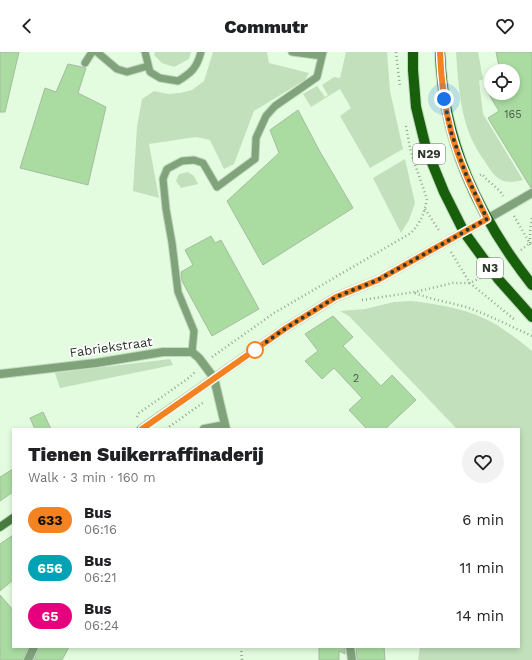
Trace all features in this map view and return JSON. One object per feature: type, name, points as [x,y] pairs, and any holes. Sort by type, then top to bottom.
[{"type":"main road","name":"N29","points":[[413,52],[416,107],[426,148],[444,192],[464,232]]},
{"type":"main road","name":"N29","points":[[440,52],[444,99],[451,132],[469,181],[487,219]]},
{"type":"main road","points":[[143,428],[286,328],[336,297],[378,280],[487,219]]},
{"type":"main road","name":"N3","points":[[487,219],[532,285]]},
{"type":"main road","name":"N3","points":[[464,232],[499,280],[532,317]]},
{"type":"main road","points":[[0,527],[12,519]]},
{"type":"street","points":[[487,219],[532,193]]},
{"type":"street","name":"Fabriekstraat","points":[[0,374],[96,363],[163,352],[192,352]]},
{"type":"street","points":[[192,352],[214,378],[225,427],[214,428]]},
{"type":"street","points":[[28,660],[34,648]]},
{"type":"street","points":[[350,648],[352,660]]},
{"type":"lane","points":[[85,63],[92,52]]},
{"type":"lane","points":[[97,52],[117,69],[127,72],[148,66]]},
{"type":"lane","points":[[145,52],[150,72],[160,78],[178,81],[192,72],[200,59],[201,52]]},
{"type":"lane","points":[[192,352],[194,331],[178,292],[163,179],[167,169],[182,161],[194,160],[203,164],[217,187],[255,159],[256,138],[266,116],[275,106],[317,77],[322,54],[292,52]]},
{"type":"path","points":[[469,181],[482,174],[487,181],[500,191],[532,247]]},
{"type":"path","points":[[137,418],[139,413],[190,377],[203,364],[225,347],[274,313],[411,233],[420,223],[427,199]]},
{"type":"path","points":[[530,243],[532,217]]},
{"type":"path","points":[[360,301],[415,292],[453,283],[470,283],[521,324]]},
{"type":"path","points":[[415,292],[428,298],[466,307],[501,321],[532,336]]},
{"type":"path","points":[[526,328],[532,333]]},
{"type":"path","points":[[167,428],[218,392]]},
{"type":"path","points":[[241,648],[242,660]]},
{"type":"green space","points":[[155,52],[191,52],[189,59],[174,67],[162,63],[154,55]]},
{"type":"green space","points":[[213,52],[267,52],[269,63],[309,73],[305,80],[254,111],[234,164],[224,169],[210,140],[196,137],[149,144],[159,198],[133,191],[137,127],[142,99],[154,91],[168,94],[192,90],[204,81]]},
{"type":"green space","points":[[346,52],[387,52],[390,91],[403,149],[370,168],[340,116],[351,108],[340,89],[311,107],[303,94],[317,86],[325,97],[328,95],[322,85],[334,77],[340,78]]},
{"type":"green space","points":[[456,52],[478,52],[483,79],[479,81],[483,114],[523,180],[509,182],[499,179],[492,172],[474,144],[462,109]]},
{"type":"green space","points":[[405,159],[415,203],[409,220],[401,233],[373,178]]},
{"type":"green space","points":[[188,172],[194,176],[198,184],[181,188],[176,181],[179,174]]},
{"type":"green space","points":[[411,301],[433,304],[477,315],[497,325],[532,351],[532,660],[418,660],[420,648],[520,648],[520,428],[456,428],[349,316],[340,311],[365,309],[394,302]]},
{"type":"green space","points":[[170,359],[173,365],[60,388],[55,373]]},
{"type":"building","points":[[0,52],[19,52],[5,112],[0,112]]},
{"type":"building","points":[[496,52],[532,52],[532,188],[488,118],[499,111],[492,100],[520,100],[520,64],[499,64]]},
{"type":"building","points":[[68,64],[86,68],[78,93],[106,107],[88,185],[20,168],[45,88],[56,92]]},
{"type":"building","points":[[298,110],[319,150],[353,208],[263,265],[227,201],[279,153],[270,130]]},
{"type":"building","points":[[211,236],[215,243],[221,240],[259,309],[212,336],[182,281],[181,272],[193,265],[185,250]]},
{"type":"building","points":[[333,316],[353,337],[343,346],[381,386],[392,375],[416,400],[386,428],[366,428],[349,410],[362,398],[334,368],[322,379],[305,361],[318,351],[305,334]]},
{"type":"building","points":[[43,412],[51,428],[35,428],[30,418]]},
{"type":"building","points":[[12,470],[12,493],[0,501],[0,477]]},
{"type":"building","points":[[12,536],[12,581],[0,591],[0,544]]},
{"type":"building","points":[[0,595],[12,609],[12,648],[28,648],[23,660],[0,660]]},
{"type":"building","points":[[39,648],[68,648],[62,660],[34,660]]},
{"type":"building","points":[[319,648],[345,648],[345,654],[339,651],[339,660],[319,660]]},
{"type":"building","points":[[356,648],[384,648],[385,660],[357,659]]},
{"type":"bus line","name":"633","points":[[143,428],[313,310],[336,297],[378,280],[427,254],[445,242],[487,219],[465,172],[451,132],[444,99],[440,52]]},
{"type":"route","points":[[255,350],[313,310],[336,297],[378,280],[427,254],[445,242],[487,219],[465,172],[451,132],[444,99]]}]
